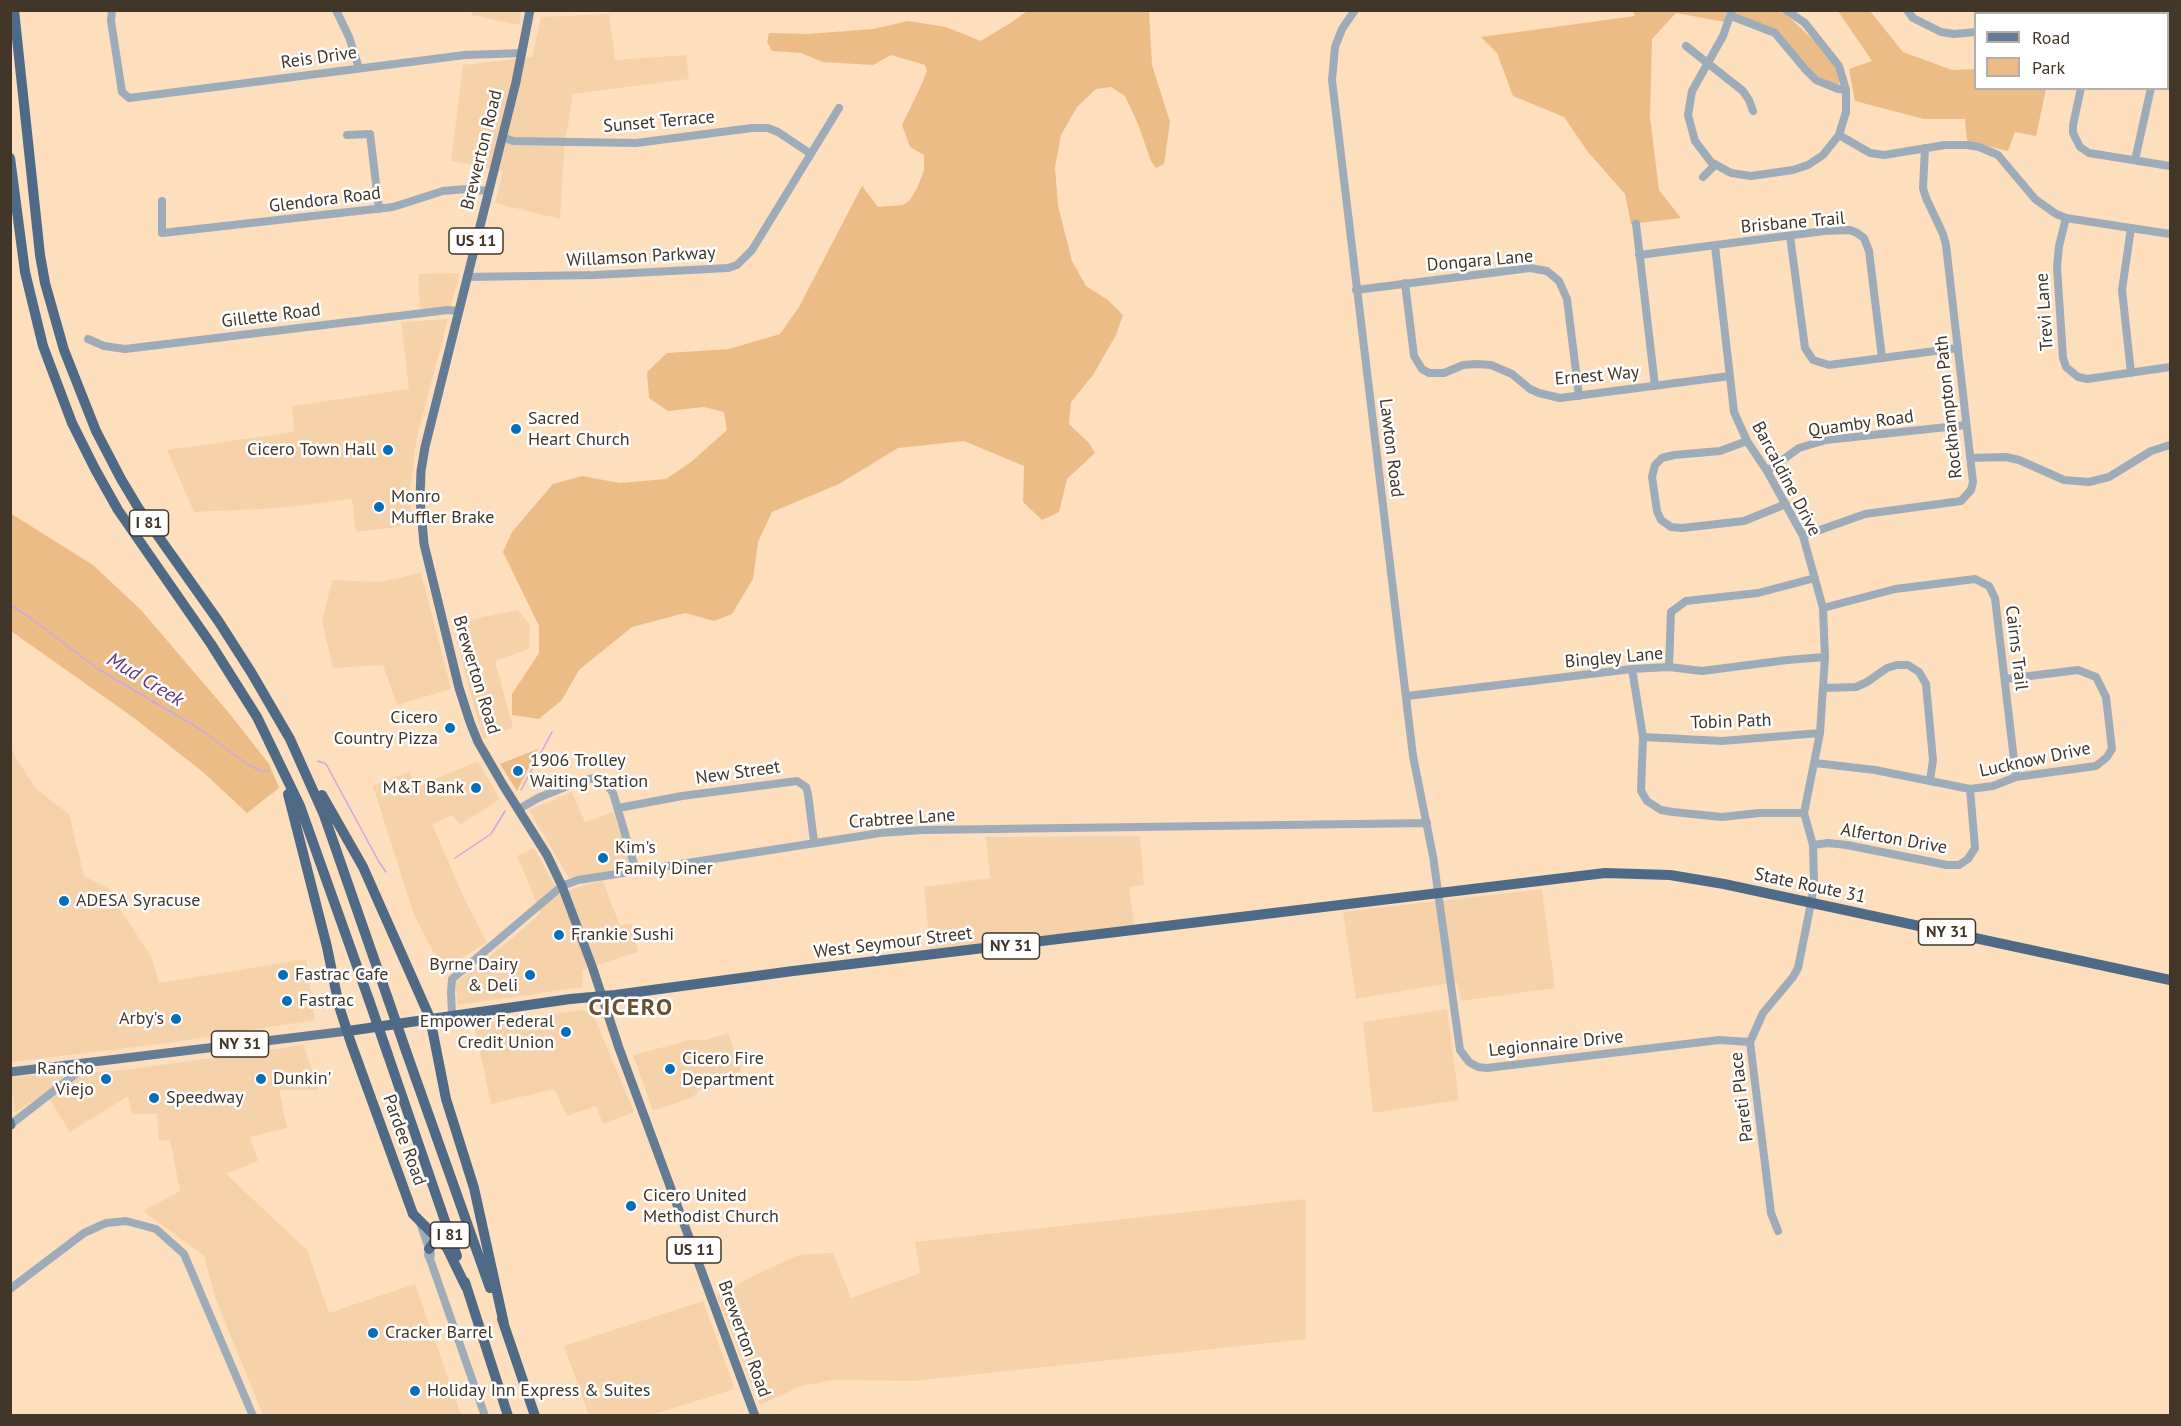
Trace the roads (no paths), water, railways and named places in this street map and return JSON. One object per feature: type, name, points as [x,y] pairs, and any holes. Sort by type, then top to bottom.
[{"type":"highway","name":"I 81","points":[[14,10],[40,255],[64,350],[96,431],[121,479],[139,509],[219,622],[251,672],[290,739],[305,771],[324,815],[535,1416]]},
{"type":"highway","name":"I 81","points":[[10,158],[25,272],[43,346],[72,423],[118,510],[217,654],[257,717],[312,837],[388,1055],[508,1416]]},
{"type":"highway","name":"Pardee Road","points":[[279,762],[303,846],[339,1006],[350,1030],[416,1218]]},
{"type":"highway","points":[[305,771],[363,867],[430,1018],[446,1099],[474,1188],[504,1324]]},
{"type":"highway","name":"State Route 31","points":[[1438,892],[1594,873],[1634,873],[1703,880],[2170,980]]},
{"type":"highway","name":"West Seymour Street","points":[[602,996],[1438,892]]},
{"type":"highway","name":"NY 31","points":[[350,1030],[452,1014],[602,996]]},
{"type":"highway","points":[[416,1218],[441,1241],[452,1256],[466,1287]]},
{"type":"highway","points":[[430,1254],[435,1241],[441,1241]]},
{"type":"main road","name":"Brewerton Road","points":[[530,10],[502,137],[425,447],[420,514],[424,544],[459,688],[470,722],[478,742],[548,855],[562,886],[755,1416]]},
{"type":"main road","name":"NY 31","points":[[10,1072],[350,1030]]},
{"type":"street","name":"Reis Drive","points":[[111,10],[122,92],[124,96],[133,98],[465,55],[522,53]]},
{"type":"street","points":[[336,10],[349,37],[359,68]]},
{"type":"street","name":"Lawton Road","points":[[1355,10],[1342,29],[1335,47],[1332,80],[1413,756],[1428,823],[1438,892]]},
{"type":"street","points":[[1786,10],[1805,23],[1839,66],[1846,90],[1846,112],[1839,135],[1822,155],[1808,165],[1793,170],[1750,176],[1737,175],[1715,165],[1703,154],[1695,141],[1688,115],[1692,92],[1723,36],[1731,13],[1775,33],[1804,69],[1816,80],[1846,90]]},
{"type":"street","points":[[1906,10],[1920,22],[1941,32],[1954,34],[1974,32]]},
{"type":"street","points":[[1686,46],[1743,91],[1753,111]]},
{"type":"street","points":[[2081,90],[2073,125],[2076,141],[2089,153],[2170,166]]},
{"type":"street","points":[[2135,160],[2151,90]]},
{"type":"street","name":"Willamson Parkway","points":[[467,277],[595,275],[728,268],[737,265],[752,250],[839,108]]},
{"type":"street","name":"Sunset Terrace","points":[[502,137],[513,141],[636,143],[752,128],[768,128],[811,154]]},
{"type":"street","points":[[346,135],[370,134],[379,209]]},
{"type":"street","points":[[1839,135],[1874,154],[1884,155],[1925,148],[1967,145],[1989,150],[2006,162],[2024,188],[2035,199],[2051,211],[2066,218],[2170,234]]},
{"type":"street","name":"Rockhampton Path","points":[[1803,536],[1865,514],[1960,501],[1971,490],[1973,482],[1946,245],[1923,188],[1925,148]]},
{"type":"street","points":[[1703,177],[1715,165]]},
{"type":"street","name":"Glendora Road","points":[[162,201],[162,233],[379,209],[443,191],[466,189],[489,191]]},
{"type":"street","name":"Trevi Lane","points":[[2066,218],[2059,246],[2057,267],[2063,358],[2066,367],[2078,377],[2087,379],[2170,367]]},
{"type":"street","points":[[1636,224],[1655,386]]},
{"type":"street","points":[[2131,228],[2122,290],[2131,373]]},
{"type":"street","name":"Brisbane Trail","points":[[1639,255],[1851,230],[1864,238],[1869,251],[1882,358]]},
{"type":"street","points":[[1790,236],[1803,336],[1808,356],[1813,360],[1829,365],[1958,348]]},
{"type":"street","name":"Barcaldine Drive","points":[[1714,246],[1734,412],[1747,441],[1767,471],[1803,536],[1823,608],[1825,657],[1820,733],[1804,813],[1813,845],[1814,883],[1811,903]]},
{"type":"street","name":"Dongara Lane","points":[[1356,290],[1530,268],[1547,271],[1559,281],[1567,299],[1579,396]]},
{"type":"street","name":"Ernest Way","points":[[1405,283],[1414,356],[1422,369],[1438,374],[1463,365],[1477,363],[1491,365],[1512,374],[1530,389],[1560,398],[1730,376]]},
{"type":"street","name":"Gillette Road","points":[[88,339],[104,346],[125,349],[448,310],[459,311]]},
{"type":"street","name":"Quamby Road","points":[[1767,471],[1800,448],[1826,440],[1966,425]]},
{"type":"street","points":[[1747,441],[1720,451],[1662,458],[1655,465],[1652,477],[1657,512],[1661,520],[1671,527],[1682,528],[1744,521],[1785,504]]},
{"type":"street","points":[[1970,458],[2006,456],[2057,478],[2089,482],[2109,477],[2151,452],[2170,444]]},
{"type":"street","points":[[1669,667],[1671,612],[1686,601],[1758,593],[1815,578]]},
{"type":"street","name":"Cairns Trail","points":[[1823,608],[1895,589],[1975,579],[1989,586],[1995,598],[2016,777]]},
{"type":"street","name":"Bingley Lane","points":[[1407,696],[1632,669],[1669,667],[1702,671],[1825,657]]},
{"type":"street","points":[[1823,688],[1856,687],[1887,668],[1897,665],[1908,665],[1919,672],[1926,684],[1933,760],[1930,781]]},
{"type":"street","points":[[1632,669],[1643,737],[1641,791],[1647,801],[1661,810],[1722,817],[1759,813],[1804,813]]},
{"type":"street","name":"Lucknow Drive","points":[[1970,789],[1993,786],[2016,777],[2096,766],[2107,758],[2112,749],[2106,698],[2096,677],[2078,670],[2005,679]]},
{"type":"street","name":"Tobin Path","points":[[1643,737],[1722,741],[1820,733]]},
{"type":"street","points":[[1815,763],[1875,770],[1970,789]]},
{"type":"street","points":[[519,809],[538,798],[577,782],[594,778],[608,785],[618,808],[636,871]]},
{"type":"street","name":"New Street","points":[[618,808],[682,796],[797,781],[806,787],[808,794],[814,842]]},
{"type":"street","name":"Alferton Drive","points":[[1813,845],[1828,843],[1846,845],[1947,865],[1959,865],[1968,859],[1975,848],[1970,789]]},
{"type":"street","name":"Crabtree Lane","points":[[452,1014],[450,992],[452,979],[562,886],[578,879],[814,842],[922,830],[1428,823]]},
{"type":"street","name":"Legionnaire Drive","points":[[1438,892],[1457,1039],[1464,1057],[1478,1067],[1498,1068],[1719,1040],[1750,1042]]},
{"type":"street","name":"Pareti Place","points":[[1778,1230],[1771,1213],[1750,1042],[1763,1013],[1793,977],[1797,968],[1811,903]]},
{"type":"street","points":[[11,1124],[91,1062]]},
{"type":"street","name":"Pardee Road","points":[[416,1218],[485,1416]]},
{"type":"street","points":[[10,1289],[84,1233],[106,1223],[126,1221],[156,1229],[184,1254],[253,1416]]},
{"type":"waterway","name":"Mud Creek","points":[[10,605],[98,669],[200,729],[248,765],[261,771],[269,771]]},
{"type":"waterway","name":"Mud Creek","points":[[521,790],[552,732]]},
{"type":"waterway","name":"Mud Creek","points":[[318,761],[326,764],[386,872]]},
{"type":"waterway","name":"Mud Creek","points":[[455,858],[491,834],[505,811]]},
{"type":"place","name":"Sacred Heart Church","points":[[516,429]]},
{"type":"place","name":"Cicero Town Hall","points":[[388,450]]},
{"type":"place","name":"Monro Muffler Brake","points":[[379,507]]},
{"type":"place","name":"Cicero Country Pizza","points":[[450,728]]},
{"type":"place","name":"1906 Trolley Waiting Station","points":[[518,771]]},
{"type":"place","name":"M&T Bank","points":[[476,788]]},
{"type":"place","name":"Kim's Family Diner","points":[[603,858]]},
{"type":"place","name":"ADESA Syracuse","points":[[64,901]]},
{"type":"place","name":"Frankie Sushi","points":[[559,935]]},
{"type":"place","name":"Fastrac Cafe","points":[[283,975]]},
{"type":"place","name":"Byrne Dairy & Deli","points":[[530,975]]},
{"type":"place","name":"Fastrac","points":[[287,1001]]},
{"type":"place","name":"Arby's","points":[[176,1019]]},
{"type":"place","name":"Empower Federal Credit Union","points":[[566,1032]]},
{"type":"place","name":"Cicero Fire Department","points":[[670,1069]]},
{"type":"place","name":"Rancho Viejo","points":[[106,1079]]},
{"type":"place","name":"Dunkin'","points":[[261,1079]]},
{"type":"place","name":"Speedway","points":[[154,1098]]},
{"type":"place","name":"Cicero United Methodist Church","points":[[631,1206]]},
{"type":"place","name":"Cracker Barrel","points":[[373,1333]]},
{"type":"place","name":"Holiday Inn Express & Suites","points":[[415,1391]]},
{"type":"district","name":"CICERO","points":[[631,1008]]}]
